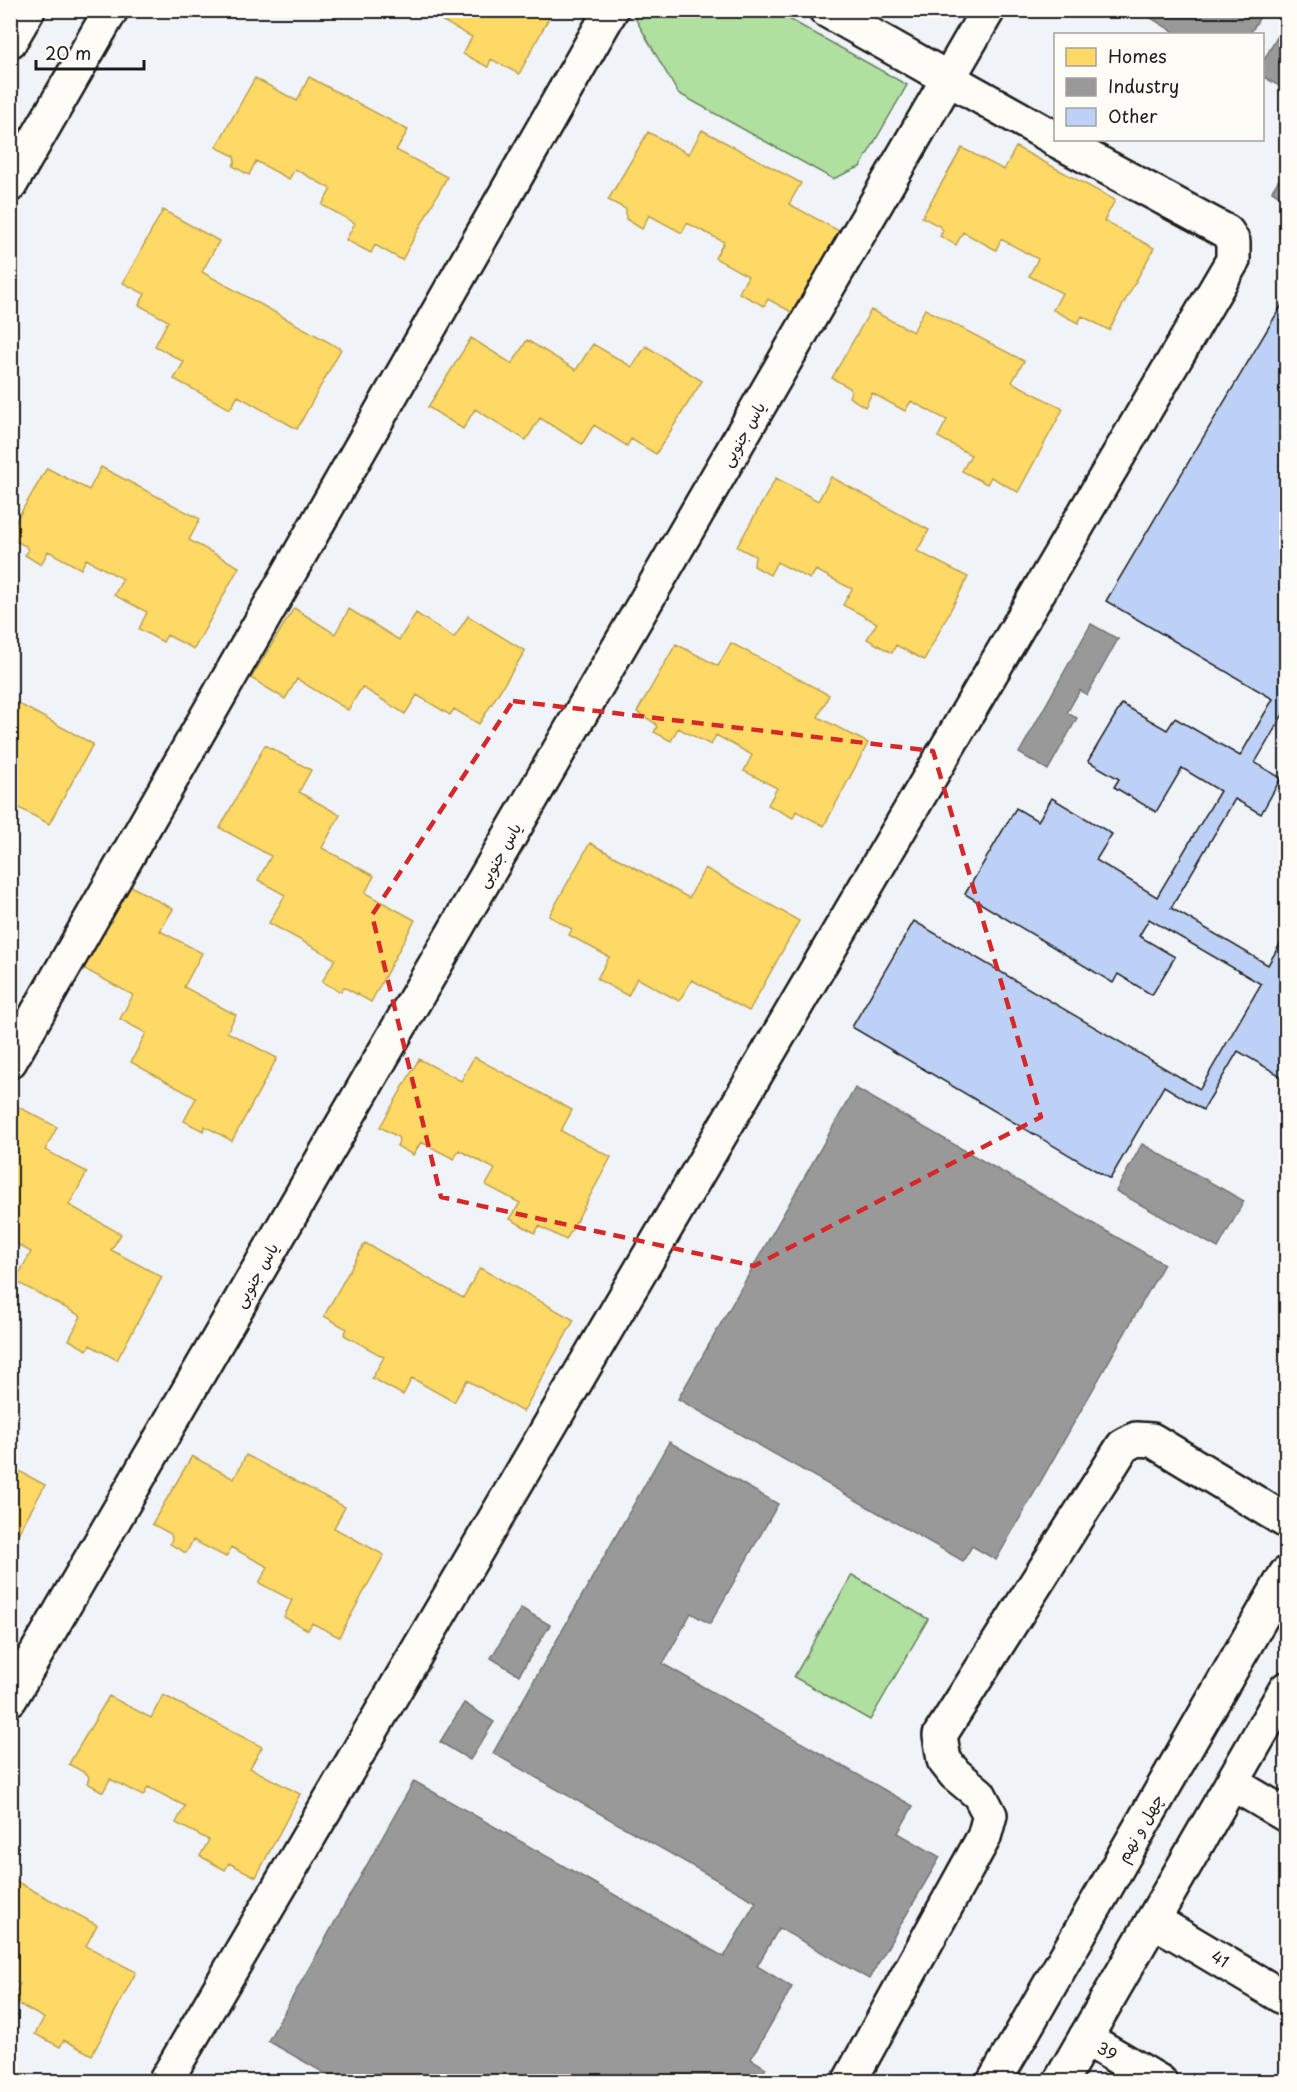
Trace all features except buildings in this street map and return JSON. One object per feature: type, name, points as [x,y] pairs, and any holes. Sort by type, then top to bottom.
[{"type":"street","points":[[10,41],[28,10]]},
{"type":"street","points":[[10,185],[111,10]]},
{"type":"street","points":[[10,1061],[611,10]]},
{"type":"street","points":[[826,10],[948,81],[1054,138]]},
{"type":"street","name":"یاس جنوبی","points":[[10,1699],[988,10]]},
{"type":"street","points":[[165,2082],[1233,260],[1233,242],[1227,232],[1060,141]]},
{"type":"street","points":[[849,2082],[984,1837],[990,1815],[979,1794],[955,1774],[944,1760],[940,1735],[1123,1446],[1136,1439],[1152,1440],[1287,1521]]},
{"type":"street","name":"چهل و نهم","points":[[994,2082],[1287,1574]]},
{"type":"street","points":[[1060,2082],[1287,1689]]},
{"type":"street","points":[[1232,1783],[1287,1815]]},
{"type":"street","name":"41","points":[[1153,1920],[1287,1999]]},
{"type":"street","name":"39","points":[[1085,2038],[1160,2082]]},
{"type":"highlighted area","points":[[513,701],[933,751],[1041,1117],[754,1266],[441,1197],[372,915]]},
{"type":"green space","points":[[639,11],[775,11],[907,85],[860,167],[833,179],[678,93],[635,18]]},
{"type":"green space","points":[[852,1575],[928,1619],[870,1720],[794,1677]]}]
